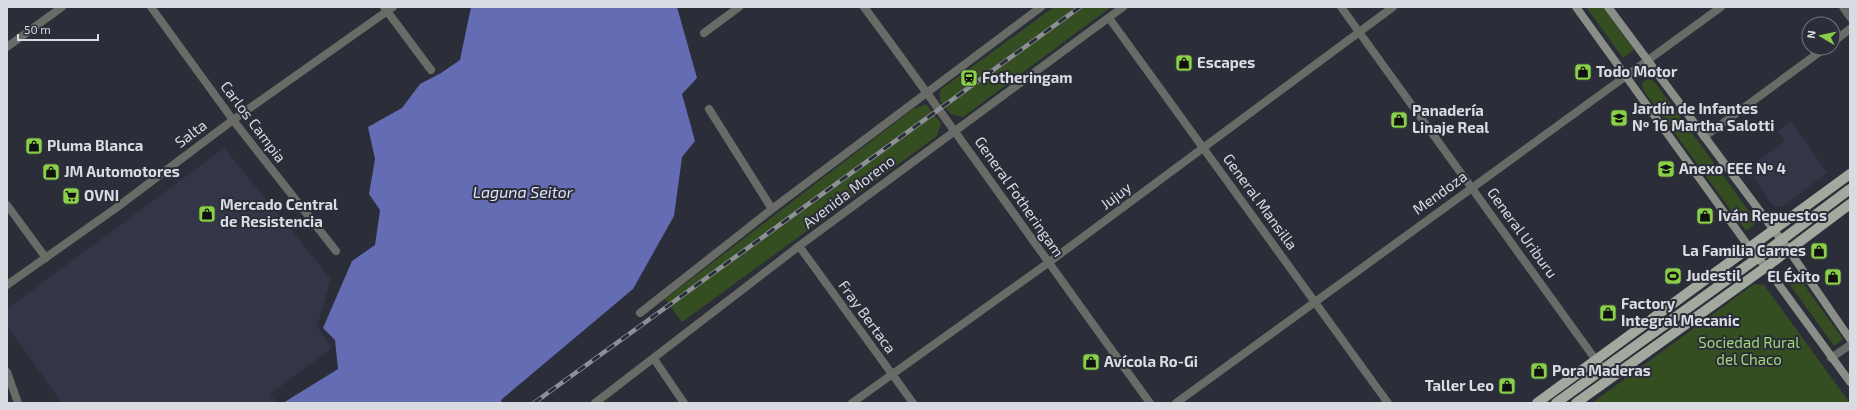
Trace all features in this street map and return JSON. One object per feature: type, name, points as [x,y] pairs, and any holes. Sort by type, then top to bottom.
[{"type":"main road","points":[[1576,7],[1749,247],[1759,258],[1850,382]]},
{"type":"main road","points":[[1608,7],[1788,249],[1850,339]]},
{"type":"main road","points":[[1537,403],[1850,174]]},
{"type":"main road","points":[[1556,403],[1759,258],[1780,240],[1850,189]]},
{"type":"main road","points":[[1576,403],[1766,268],[1788,249],[1850,204]]},
{"type":"street","points":[[7,47],[62,7]]},
{"type":"street","name":"Carlos Campia","points":[[151,7],[233,120],[336,251]]},
{"type":"street","points":[[704,33],[739,7]]},
{"type":"street","name":"General Fotheringam","points":[[864,7],[955,130],[1048,263],[1150,403]]},
{"type":"street","points":[[640,313],[772,208],[1041,7]]},
{"type":"street","name":"Avenida Moreno","points":[[595,403],[800,246],[1123,7]]},
{"type":"street","name":"General Uriburu","points":[[1341,7],[1597,360],[1609,379]]},
{"type":"street","name":"Jujuy","points":[[852,403],[1048,263],[1393,7]]},
{"type":"street","name":"Mendoza","points":[[1176,403],[1721,7]]},
{"type":"street","points":[[1843,7],[1850,17]]},
{"type":"street","points":[[388,9],[431,70]]},
{"type":"street","name":"Salta","points":[[7,285],[388,9]]},
{"type":"street","name":"General Mansilla","points":[[1108,18],[1204,147],[1388,403]]},
{"type":"street","points":[[1841,36],[1850,29]]},
{"type":"street","points":[[1704,137],[1813,56]]},
{"type":"street","points":[[709,109],[772,208]]},
{"type":"street","points":[[7,206],[46,258]]},
{"type":"street","name":"Fray Bertaca","points":[[800,246],[913,403]]},
{"type":"street","points":[[1831,358],[1850,345]]},
{"type":"street","points":[[654,359],[684,403]]},
{"type":"street","points":[[7,372],[18,403]]},
{"type":"shaded area","points":[[1791,121],[1827,173],[1782,207],[1773,206],[1747,168],[1785,141],[1778,131]]},
{"type":"shaded area","name":"Mercado Central de Resistencia","points":[[224,148],[331,279],[317,326],[332,348],[270,394],[277,403],[62,403],[7,326],[7,309]]},
{"type":"green space","points":[[1054,7],[1111,7],[963,117],[951,114],[940,101],[940,90]]},
{"type":"green space","points":[[1586,7],[1603,7],[1634,50],[1623,58]]},
{"type":"green space","points":[[1648,79],[1654,81],[1757,222],[1746,231],[1644,91],[1642,83]]},
{"type":"green space","points":[[926,104],[941,123],[937,136],[682,322],[665,299],[913,109]]},
{"type":"green space","points":[[1792,268],[1843,339],[1834,346],[1783,275]]},
{"type":"green space","name":"Sociedad Rural del Chaco","points":[[1754,284],[1764,285],[1850,403],[1592,403]]},
{"type":"water","name":"Laguna Seitor","points":[[471,7],[677,7],[697,78],[682,94],[695,141],[682,157],[674,216],[633,289],[501,400],[502,403],[283,403],[338,369],[335,340],[323,328],[352,261],[375,245],[380,210],[369,194],[375,159],[368,127],[402,108],[420,84],[441,73],[460,60]]},
{"type":"railway","points":[[534,403],[1080,7]]},
{"type":"place","name":"Escapes","points":[[1184,63]]},
{"type":"place","name":"Todo Motor","points":[[1583,72]]},
{"type":"place","name":"Fotheringam","points":[[969,78]]},
{"type":"place","name":"Jardín de Infantes Nº 16 Martha Salotti","points":[[1619,118]]},
{"type":"place","name":"Panadería Linaje Real","points":[[1399,120]]},
{"type":"place","name":"Pluma Blanca","points":[[34,146]]},
{"type":"place","name":"Anexo EEE Nº 4","points":[[1666,169]]},
{"type":"place","name":"JM Automotores","points":[[51,172]]},
{"type":"place","name":"OVNI","points":[[71,196]]},
{"type":"place","name":"Mercado Central de Resistencia","points":[[207,214]]},
{"type":"place","name":"Iván Repuestos","points":[[1705,216]]},
{"type":"place","name":"La Familia Carnes","points":[[1819,251]]},
{"type":"place","name":"Judestil","points":[[1673,276]]},
{"type":"place","name":"El Éxito","points":[[1833,277]]},
{"type":"place","name":"Factory Integral Mecanic","points":[[1608,313]]},
{"type":"place","name":"Avícola Ro-Gi","points":[[1091,362]]},
{"type":"place","name":"Pora Maderas","points":[[1539,371]]},
{"type":"place","name":"Taller Leo","points":[[1507,386]]}]
